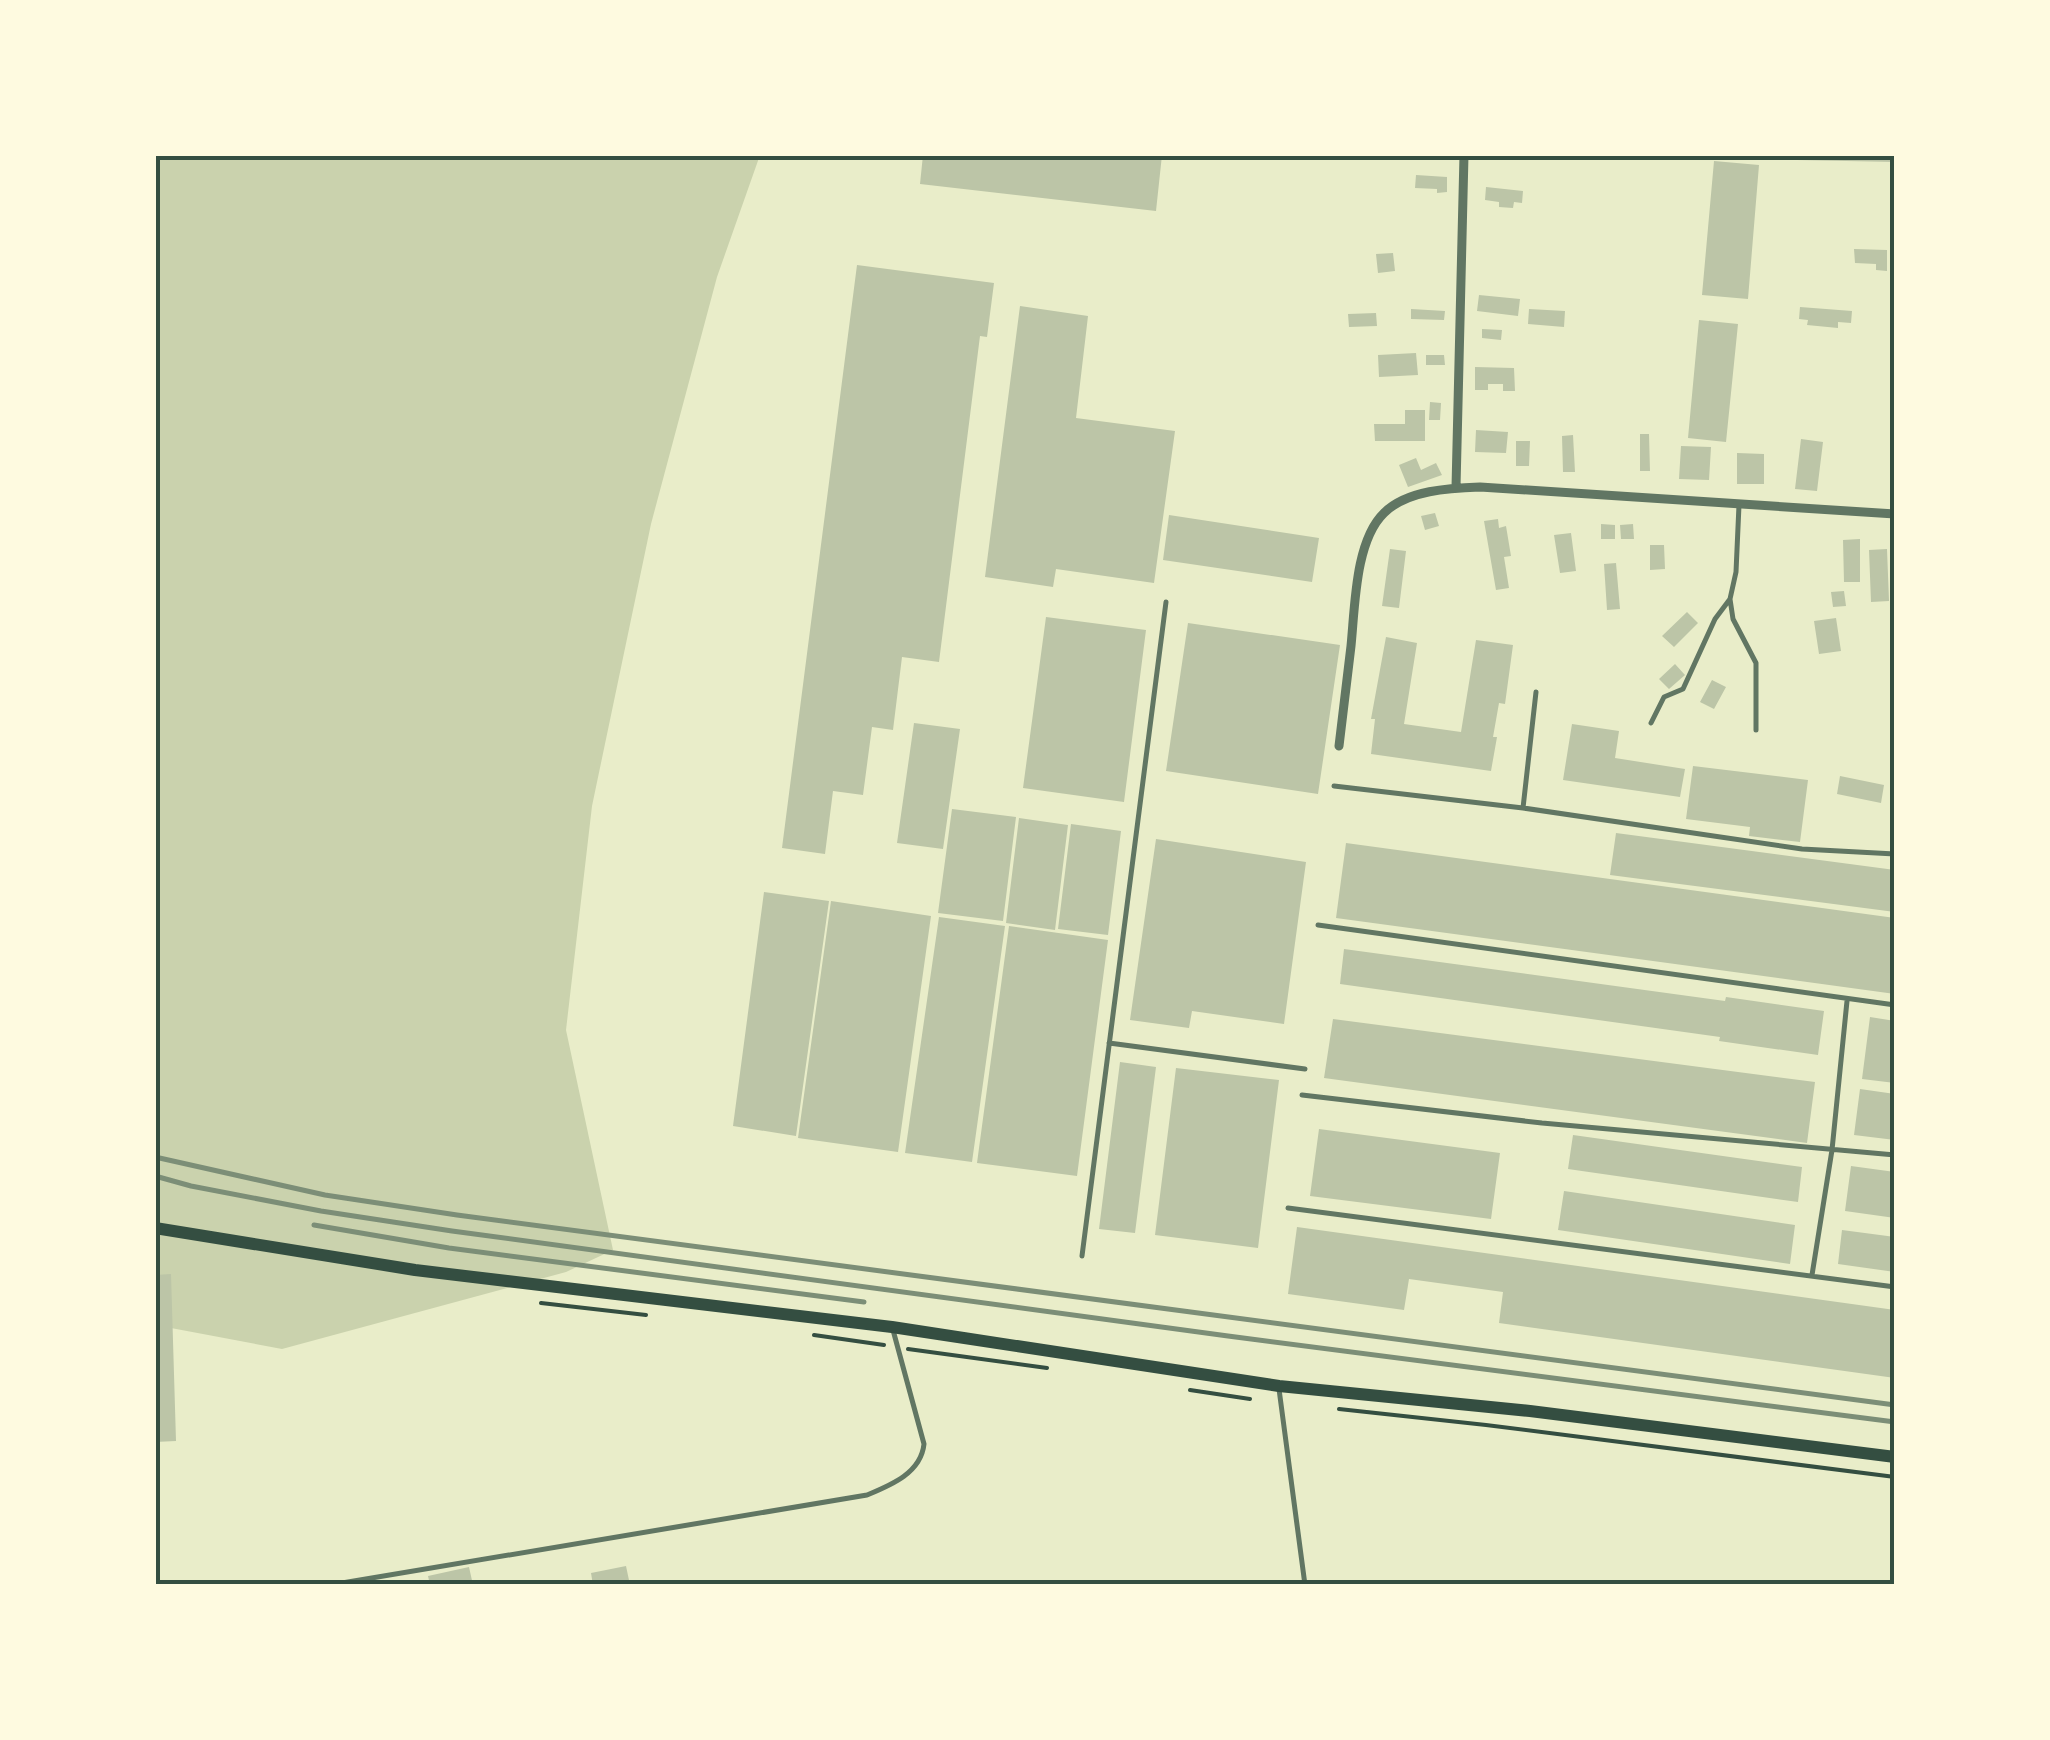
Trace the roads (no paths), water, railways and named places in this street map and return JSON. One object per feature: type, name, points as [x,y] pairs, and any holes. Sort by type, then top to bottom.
[{"type":"main road","points":[[155,1228],[415,1270],[892,1327],[1279,1386],[1532,1412],[1895,1457]]},
{"type":"street","points":[[1456,488],[1464,155]]},
{"type":"street","points":[[1339,746],[1360,571],[1369,536],[1384,513],[1404,500],[1456,488],[1530,489],[1895,514]]},
{"type":"lane","points":[[1739,502],[1736,572],[1730,599],[1733,618],[1756,664],[1756,730]]},
{"type":"lane","points":[[1652,723],[1664,697],[1683,689],[1715,620],[1730,599]]},
{"type":"lane","points":[[1082,1256],[1166,602]]},
{"type":"lane","points":[[1523,808],[1536,692]]},
{"type":"lane","points":[[1334,786],[1523,808],[1802,850],[1895,854]]},
{"type":"lane","points":[[1318,925],[1895,1006]]},
{"type":"lane","points":[[1812,1275],[1832,1150],[1848,1000]]},
{"type":"lane","points":[[1109,1043],[1304,1069]]},
{"type":"lane","points":[[1302,1095],[1542,1123],[1895,1155]]},
{"type":"lane","points":[[1288,1208],[1895,1287]]},
{"type":"lane","points":[[330,1585],[867,1495],[890,1485],[923,1458],[924,1444],[892,1327]]},
{"type":"lane","points":[[1279,1386],[1305,1585]]},
{"type":"railway","points":[[155,1157],[325,1195],[457,1215],[1895,1405]]},
{"type":"railway","points":[[155,1176],[321,1211],[452,1231],[1895,1422]]},
{"type":"railway","points":[[314,1225],[449,1248],[864,1302]]}]
